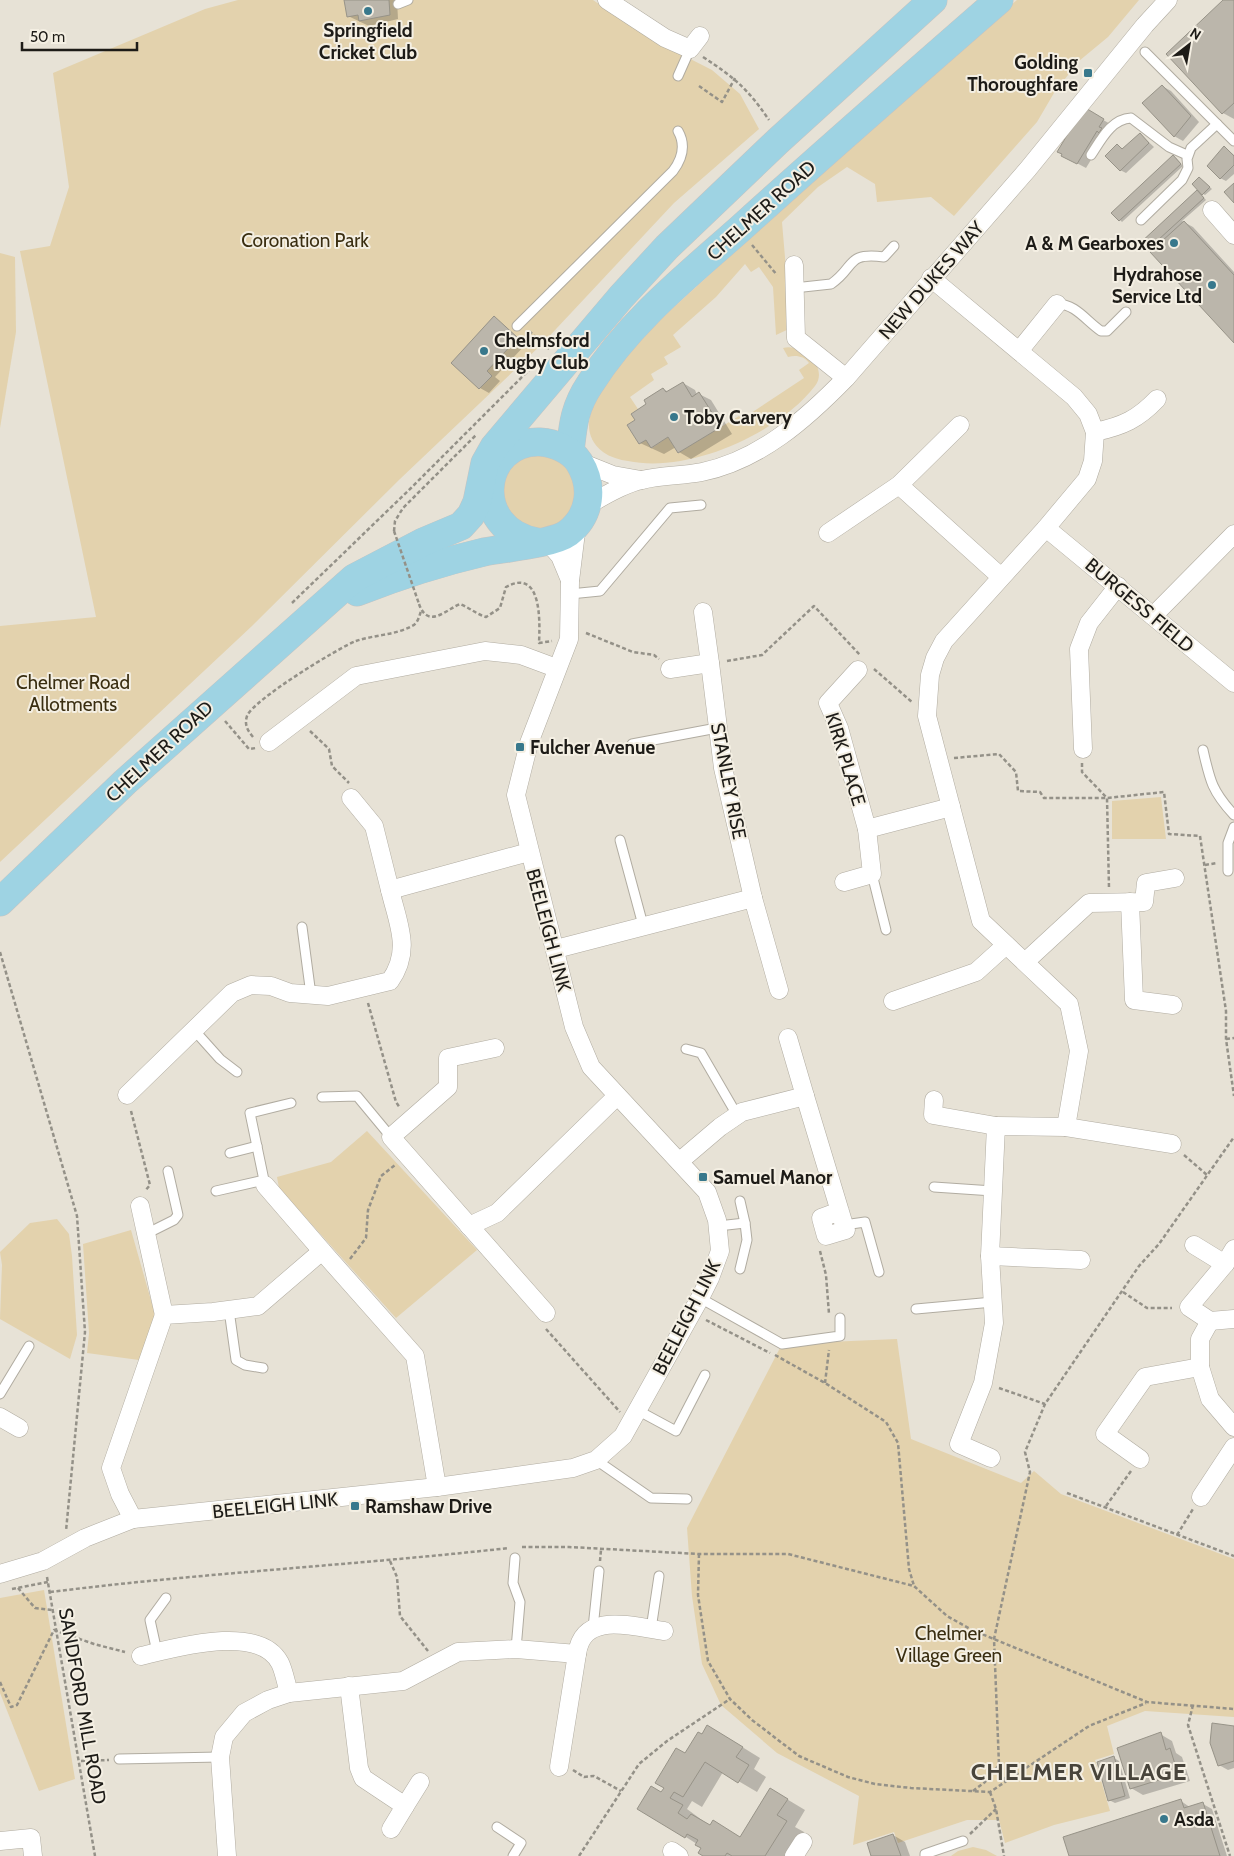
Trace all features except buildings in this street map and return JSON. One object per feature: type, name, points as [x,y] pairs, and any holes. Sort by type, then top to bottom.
[{"type":"main road","points":[[843,80],[926,0]]},
{"type":"main road","name":"CHELMER ROAD","points":[[0,902],[125,782],[354,578],[423,542],[461,526],[471,515],[477,502],[485,463],[494,447],[546,385],[559,356],[621,297],[667,247],[843,80],[933,0]]},
{"type":"main road","name":"CHELMER ROAD","points":[[324,605],[424,568],[566,534],[582,515],[589,490],[586,475],[574,457],[572,425],[576,410],[599,370],[634,324],[999,0]]},
{"type":"main road","name":"CHELMER ROAD","points":[[382,564],[426,553],[466,539],[479,528],[488,516],[490,484],[494,470],[548,398],[559,356]]},
{"type":"main road","points":[[501,459],[519,447],[539,442],[553,444],[574,457]]},
{"type":"main road","points":[[489,497],[493,510],[505,528],[523,539],[542,541]]},
{"type":"street","points":[[607,0],[665,38],[695,42]]},
{"type":"street","name":"NEW DUKES WAY","points":[[582,515],[600,498],[641,480],[703,472],[750,456],[793,427],[819,405],[846,378],[931,278],[1028,169],[1145,25],[1168,0]]},
{"type":"street","points":[[1212,210],[1234,235]]},
{"type":"street","points":[[794,265],[796,338],[846,378]]},
{"type":"street","points":[[931,278],[1074,397],[1088,414],[1095,432],[1093,461],[1087,479],[1046,528],[944,641],[935,658],[930,675],[927,716],[981,921],[1069,1004],[1079,1051],[1066,1127]]},
{"type":"street","points":[[1018,351],[1057,304]]},
{"type":"street","points":[[1095,432],[1119,427],[1144,413],[1157,399]]},
{"type":"street","points":[[828,533],[899,485],[960,425]]},
{"type":"street","name":"NEW DUKES WAY","points":[[574,457],[613,475],[641,480]]},
{"type":"street","points":[[899,485],[1001,577]]},
{"type":"street","name":"BEELEIGH LINK","points":[[0,1574],[43,1561],[85,1538],[133,1518],[437,1487],[565,1470],[596,1460],[623,1436],[696,1306],[710,1278],[720,1251],[718,1226],[707,1192],[591,1067],[574,1027],[516,794],[529,743],[556,668],[569,639],[570,587],[582,515]]},
{"type":"street","name":"BURGESS FIELD","points":[[1046,528],[1234,683]]},
{"type":"street","points":[[1153,616],[1234,534]]},
{"type":"street","name":"BEELEIGH LINK","points":[[542,541],[560,556],[570,587]]},
{"type":"street","points":[[1083,749],[1079,650],[1089,623],[1118,586]]},
{"type":"street","name":"STANLEY RISE","points":[[703,612],[723,768],[753,898],[779,990]]},
{"type":"street","points":[[268,742],[356,676],[485,650],[520,655],[556,668]]},
{"type":"street","points":[[670,669],[710,663]]},
{"type":"street","name":"KIRK PLACE","points":[[864,665],[828,703],[839,728],[867,829],[872,874]]},
{"type":"street","points":[[127,1095],[232,993],[250,985],[271,986],[290,993],[328,996],[390,981],[400,966],[403,941],[374,826],[351,798]]},
{"type":"street","name":"KIRK PLACE","points":[[867,829],[951,807]]},
{"type":"street","points":[[390,890],[529,852]]},
{"type":"street","points":[[844,882],[872,874]]},
{"type":"street","points":[[1025,962],[1089,903],[1144,902],[1146,882],[1175,878]]},
{"type":"street","points":[[556,949],[753,898]]},
{"type":"street","points":[[1130,902],[1134,1000],[1173,1005]]},
{"type":"street","points":[[893,1001],[976,972],[1006,945]]},
{"type":"street","points":[[788,1038],[842,1218],[821,1218],[826,1236]]},
{"type":"street","points":[[495,1048],[448,1058],[448,1087],[391,1137],[546,1313]]},
{"type":"street","points":[[470,1226],[497,1213],[617,1096]]},
{"type":"street","points":[[680,1161],[737,1115],[805,1096]]},
{"type":"street","points":[[934,1100],[933,1115],[996,1126],[1066,1127],[1172,1144]]},
{"type":"street","points":[[990,1458],[959,1444],[983,1383],[994,1323],[990,1256],[996,1126]]},
{"type":"street","points":[[264,1183],[416,1356],[437,1487]]},
{"type":"street","points":[[133,1518],[120,1494],[111,1468],[164,1316],[140,1206]]},
{"type":"street","points":[[1194,1245],[1224,1264]]},
{"type":"street","points":[[1234,1249],[1189,1307],[1210,1321],[1234,1319]]},
{"type":"street","points":[[164,1316],[258,1306],[322,1251]]},
{"type":"street","points":[[990,1256],[1081,1260]]},
{"type":"street","points":[[1210,1321],[1200,1339],[1200,1367],[1210,1399],[1234,1427]]},
{"type":"street","points":[[1140,1459],[1105,1434],[1145,1377],[1200,1367]]},
{"type":"street","points":[[0,1417],[19,1428]]},
{"type":"street","points":[[1201,1497],[1234,1447]]},
{"type":"street","points":[[559,1767],[578,1644],[583,1635],[593,1628],[611,1623],[658,1630]]},
{"type":"street","points":[[149,1654],[195,1644],[240,1641],[265,1647],[280,1662],[289,1692]]},
{"type":"street","points":[[227,1856],[220,1756],[224,1737],[244,1713],[268,1700],[289,1692],[403,1681],[458,1652],[516,1650],[577,1654]]},
{"type":"street","points":[[349,1686],[359,1768],[364,1778],[405,1806]]},
{"type":"street","points":[[391,1829],[420,1782]]},
{"type":"street","points":[[0,1841],[31,1838],[33,1856]]},
{"type":"lane","points":[[398,4],[408,0]]},
{"type":"lane","points":[[678,76],[695,42]]},
{"type":"lane","points":[[1145,52],[1234,141]]},
{"type":"lane","points":[[1091,154],[1107,131],[1117,122],[1132,118],[1169,147],[1188,155]]},
{"type":"lane","points":[[1141,220],[1186,175],[1188,155],[1191,148],[1217,124]]},
{"type":"lane","points":[[519,324],[673,171],[682,155],[681,136],[678,131]]},
{"type":"lane","points":[[795,291],[826,287],[834,282],[855,259],[864,255],[884,257],[894,246]]},
{"type":"lane","points":[[1057,304],[1065,304],[1075,309],[1101,331],[1107,331],[1126,312]]},
{"type":"lane","points":[[570,587],[600,591],[670,508],[701,505]]},
{"type":"lane","points":[[632,744],[718,728]]},
{"type":"lane","points":[[1203,750],[1210,781],[1217,796],[1234,815]]},
{"type":"lane","points":[[1228,872],[1228,844],[1234,827]]},
{"type":"lane","points":[[620,840],[643,925]]},
{"type":"lane","points":[[872,874],[886,930]]},
{"type":"lane","points":[[302,927],[311,994]]},
{"type":"lane","points":[[194,1030],[220,1059],[237,1072]]},
{"type":"lane","points":[[686,1049],[701,1053],[737,1115]]},
{"type":"lane","points":[[322,1097],[357,1096],[391,1137]]},
{"type":"lane","points":[[216,1192],[264,1183],[250,1113],[291,1103]]},
{"type":"lane","points":[[230,1153],[257,1146]]},
{"type":"lane","points":[[146,1234],[166,1225],[178,1215],[168,1171]]},
{"type":"lane","points":[[934,1187],[993,1191]]},
{"type":"lane","points":[[740,1201],[747,1240],[740,1269]]},
{"type":"lane","points":[[842,1218],[865,1222],[879,1272]]},
{"type":"lane","points":[[718,1226],[745,1223]]},
{"type":"lane","points":[[916,1310],[993,1302]]},
{"type":"lane","points":[[696,1306],[782,1344],[840,1336],[840,1318]]},
{"type":"lane","points":[[229,1310],[236,1360],[245,1365],[263,1368]]},
{"type":"lane","points":[[0,1394],[29,1346]]},
{"type":"lane","points":[[634,1415],[676,1432],[705,1375]]},
{"type":"lane","points":[[596,1460],[651,1498],[687,1499]]},
{"type":"lane","points":[[514,1558],[513,1584],[520,1602],[516,1650]]},
{"type":"lane","points":[[593,1628],[599,1571]]},
{"type":"lane","points":[[658,1630],[659,1576]]},
{"type":"lane","points":[[149,1654],[150,1620],[166,1598]]},
{"type":"lane","points":[[119,1759],[220,1756]]},
{"type":"lane","points":[[497,1827],[521,1843],[513,1856]]},
{"type":"lane","points":[[925,1856],[925,1854],[963,1840]]},
{"type":"path","points":[[695,42],[752,94],[774,128]]},
{"type":"path","points":[[699,86],[722,102],[736,78]]},
{"type":"path","points":[[738,230],[795,291]]},
{"type":"path","points":[[519,324],[559,356]]},
{"type":"path","points":[[286,608],[411,488],[519,378],[541,359]]},
{"type":"path","points":[[224,720],[249,749],[254,750],[259,746],[246,724],[247,717],[256,705],[329,654],[356,641],[409,628],[417,623],[421,611],[394,531],[395,521],[403,508],[479,431]]},
{"type":"path","points":[[421,611],[429,616],[437,617],[460,604],[486,617],[500,608],[506,587],[514,583],[524,584],[535,593],[538,602],[538,643]]},
{"type":"path","points":[[710,663],[762,655],[814,606],[864,665],[927,716]]},
{"type":"path","points":[[584,632],[633,652],[654,655],[670,669]]},
{"type":"path","points":[[298,720],[329,749],[332,766],[352,786],[351,798]]},
{"type":"path","points":[[1083,749],[1082,772],[1108,798],[1109,902]]},
{"type":"path","points":[[938,760],[999,754],[1016,772],[1018,790],[1040,792],[1044,798],[1108,798],[1164,792],[1169,834],[1200,836],[1226,1011],[1226,1039],[1234,1096]]},
{"type":"path","points":[[0,952],[77,1216],[85,1332],[64,1550]]},
{"type":"path","points":[[363,988],[396,1102],[409,1121]]},
{"type":"path","points":[[1226,1039],[1234,1038]]},
{"type":"path","points":[[127,1095],[150,1185],[142,1195],[140,1206]]},
{"type":"path","points":[[1006,1781],[999,1765],[994,1639],[1030,1472],[1025,1452],[1045,1404],[1139,1266],[1159,1244],[1234,1137]]},
{"type":"path","points":[[1172,1144],[1206,1175]]},
{"type":"path","points":[[342,1274],[349,1260],[366,1238],[368,1210],[381,1176],[407,1155]]},
{"type":"path","points":[[825,1383],[830,1337],[826,1275],[820,1250],[826,1236]]},
{"type":"path","points":[[1123,1292],[1147,1308],[1189,1307]]},
{"type":"path","points":[[696,1306],[738,1336],[825,1383],[886,1422],[898,1443],[909,1569],[914,1586]]},
{"type":"path","points":[[546,1313],[546,1331],[614,1408],[634,1415]]},
{"type":"path","points":[[983,1383],[1045,1404]]},
{"type":"path","points":[[1106,1506],[1140,1459]]},
{"type":"path","points":[[1067,1493],[1106,1506],[1234,1556]]},
{"type":"path","points":[[1177,1535],[1201,1497]]},
{"type":"path","points":[[50,1592],[136,1581],[390,1561],[515,1547],[569,1547],[699,1554],[788,1554],[914,1586],[947,1616],[994,1639],[1147,1702],[1234,1709]]},
{"type":"path","points":[[699,1554],[698,1595],[701,1630],[708,1661],[730,1699],[782,1745],[819,1767],[875,1784],[990,1792],[1089,1726],[1147,1702]]},
{"type":"path","name":"SANDFORD MILL ROAD","points":[[43,1561],[96,1856]]},
{"type":"path","points":[[390,1561],[397,1577],[400,1616],[427,1650],[441,1661]]},
{"type":"path","points":[[9,1589],[48,1582]]},
{"type":"path","points":[[18,1588],[36,1608],[52,1610]]},
{"type":"path","points":[[0,1682],[11,1707],[18,1705],[39,1657],[54,1630],[94,1644],[149,1654]]},
{"type":"path","points":[[580,1856],[639,1764],[667,1741],[730,1699]]},
{"type":"path","points":[[1193,1705],[1188,1725],[1230,1856]]},
{"type":"path","points":[[80,1761],[119,1759]]},
{"type":"path","points":[[973,1791],[985,1782],[999,1765]]},
{"type":"path","points":[[559,1767],[568,1766],[584,1777],[594,1776],[621,1791]]},
{"type":"path","points":[[990,1792],[996,1809],[1004,1856]]},
{"type":"path","points":[[963,1840],[996,1809]]},
{"type":"green space","name":"Coronation Park","points":[[238,0],[593,0],[649,38],[712,70],[740,94],[759,129],[674,203],[542,344],[400,479],[252,626],[0,862],[0,626],[96,617],[20,251],[50,246],[69,187],[53,73],[205,9]]},
{"type":"green space","points":[[1017,0],[1139,0],[1108,37],[1079,61],[1054,93],[1037,122],[954,216],[931,197],[877,202],[875,184],[847,167],[818,187],[782,222],[791,328],[776,335],[773,287],[759,267],[751,272],[745,264],[716,297],[673,335],[681,347],[664,357],[668,364],[651,374],[654,380],[630,397],[638,409],[631,414],[635,420],[627,425],[639,444],[646,440],[652,448],[668,437],[678,453],[739,416],[742,419],[804,378],[799,370],[809,363],[800,357],[788,357],[783,348],[791,347],[806,353],[812,358],[819,372],[815,386],[799,404],[779,420],[755,434],[704,456],[677,462],[652,463],[622,460],[603,452],[592,439],[590,432],[590,418],[595,403],[610,378],[650,329],[943,62]]},
{"type":"green space","points":[[0,253],[15,257],[16,332],[0,428]]},
{"type":"green space","points":[[542,452],[571,468],[577,503],[561,524],[545,530],[530,528],[517,521],[507,511],[502,497],[502,483],[507,469],[521,457]]},
{"type":"green space","points":[[1161,797],[1166,839],[1112,839],[1112,801]]},
{"type":"green space","points":[[367,1131],[477,1250],[396,1318],[279,1188],[277,1177],[331,1162]]},
{"type":"green space","points":[[57,1219],[69,1234],[72,1256],[77,1335],[70,1359],[0,1319],[2,1265],[0,1252],[30,1223]]},
{"type":"green space","points":[[131,1230],[156,1318],[139,1360],[87,1353],[89,1333],[83,1244]]},
{"type":"green space","name":"Chelmer Village Green","points":[[897,1339],[911,1439],[1021,1483],[1034,1471],[1061,1494],[1234,1559],[1234,1717],[1145,1711],[1107,1726],[1114,1754],[1095,1760],[1110,1811],[1054,1825],[1005,1843],[999,1820],[967,1820],[898,1843],[894,1832],[853,1845],[859,1796],[777,1753],[721,1705],[702,1664],[692,1596],[687,1528],[782,1344]]},
{"type":"green space","points":[[44,1590],[75,1779],[39,1791],[0,1693],[0,1598]]},
{"type":"green space","points":[[973,1847],[986,1850],[997,1856],[951,1856],[958,1851]]},
{"type":"place","name":"Springfield Cricket Club","points":[[368,11]]},
{"type":"place","name":"Golding Thoroughfare","points":[[1088,73]]},
{"type":"place","name":"A & M Gearboxes","points":[[1174,243]]},
{"type":"place","name":"Hydrahose Service Ltd","points":[[1212,285]]},
{"type":"place","name":"Chelmsford Rugby Club","points":[[484,351]]},
{"type":"place","name":"Toby Carvery","points":[[674,417]]},
{"type":"place","name":"Fulcher Avenue","points":[[520,747]]},
{"type":"place","name":"Samuel Manor","points":[[703,1177]]},
{"type":"place","name":"Ramshaw Drive","points":[[355,1506]]},
{"type":"place","name":"Asda","points":[[1164,1819]]},
{"type":"district","name":"CHELMER VILLAGE","points":[[1079,1772]]},
{"type":"park label","name":"Chelmer Road Allotments","points":[[73,693]]}]
